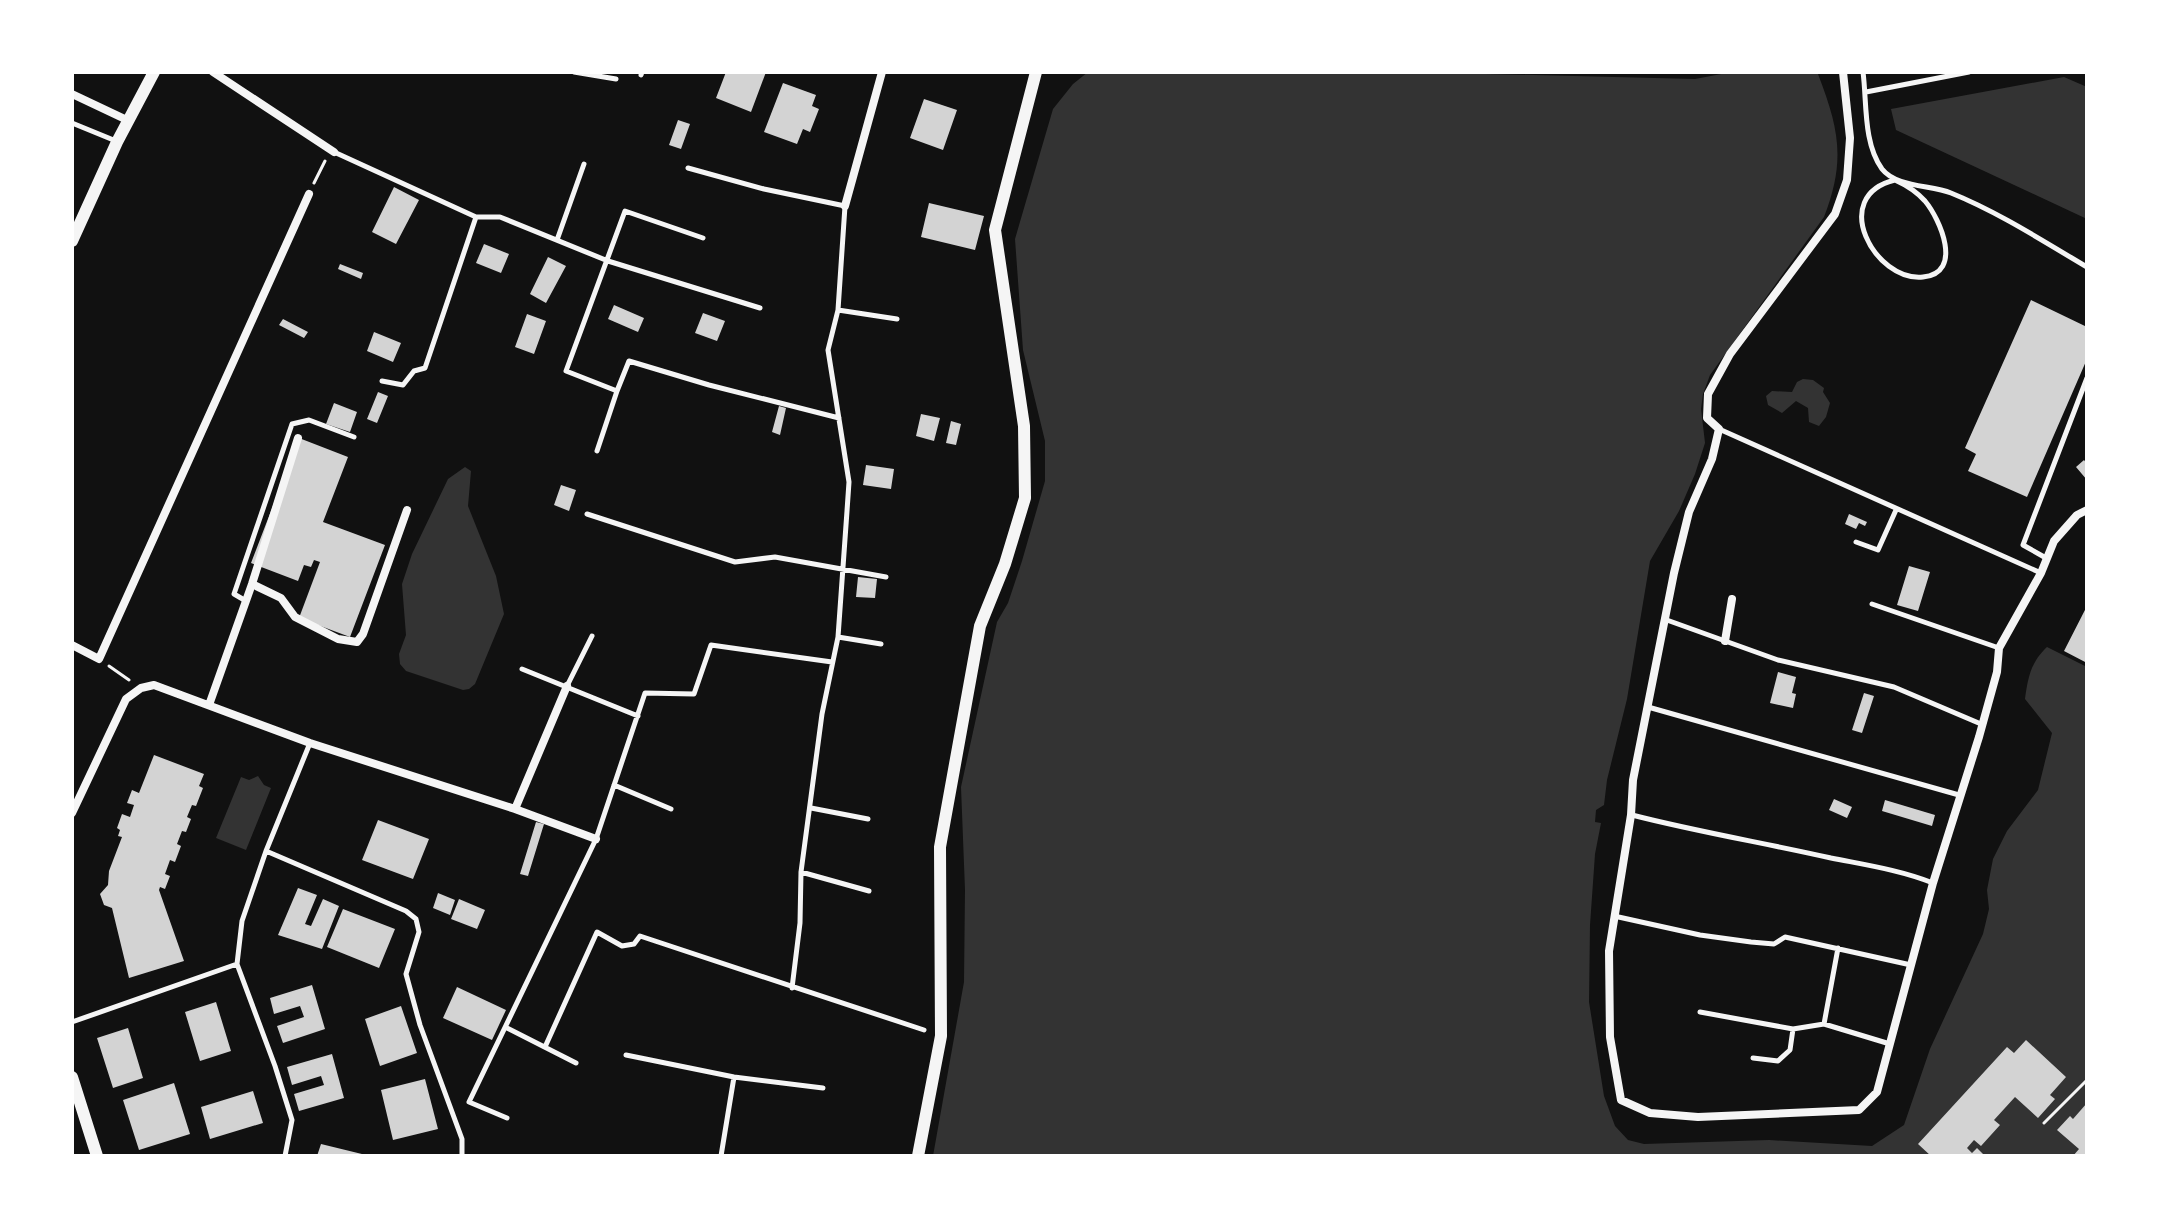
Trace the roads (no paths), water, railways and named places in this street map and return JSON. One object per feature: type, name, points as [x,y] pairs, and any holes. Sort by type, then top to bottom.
[{"type":"street","points":[[72,241],[127,120],[154,72]]},
{"type":"street","points":[[213,72],[332,151]]},
{"type":"street","points":[[845,206],[882,72]]},
{"type":"street","points":[[918,1156],[941,1036],[940,847],[980,626],[1005,564],[1025,498],[1024,426],[995,230],[1036,72]]},
{"type":"street","points":[[1843,72],[1850,138],[1847,180],[1835,214],[1730,354],[1708,394],[1707,418],[1719,429],[1712,459],[1689,512],[1663,618],[1633,780],[1631,815],[1609,951],[1610,1037],[1621,1100],[1650,1113],[1698,1117],[1859,1110],[1877,1092],[1933,883],[1997,672],[1999,648],[2041,573],[2054,541],[2077,515],[2087,510]]},
{"type":"street","points":[[72,94],[127,120]]},
{"type":"street","points":[[72,645],[99,659],[309,194]]},
{"type":"street","points":[[209,705],[246,602],[298,438]]},
{"type":"street","points":[[252,584],[281,598],[295,617],[338,639],[357,642],[363,634],[407,510]]},
{"type":"street","points":[[1725,641],[1732,599]]},
{"type":"street","points":[[72,813],[126,699],[141,688],[154,685],[310,743],[515,809],[596,839]]},
{"type":"street","points":[[515,809],[567,686]]},
{"type":"street","points":[[72,1077],[97,1156]]},
{"type":"lane","points":[[574,72],[616,79]]},
{"type":"lane","points":[[1863,72],[1870,142],[1875,155],[1883,171],[1895,180],[1907,185],[1926,202],[1941,227],[1946,253],[1941,267],[1934,274],[1914,277],[1890,266],[1876,254],[1864,234],[1860,217],[1865,200],[1878,186],[1895,180],[1951,193],[2021,228],[2087,267]]},
{"type":"lane","points":[[1866,92],[1969,72]]},
{"type":"lane","points":[[72,123],[117,142]]},
{"type":"lane","points":[[332,151],[476,217],[500,217],[608,261],[760,308]]},
{"type":"lane","points":[[557,240],[584,164]]},
{"type":"lane","points":[[688,168],[764,189],[845,206],[838,310],[828,350],[849,482],[838,637],[822,714],[801,872],[800,923],[792,988]]},
{"type":"lane","points":[[617,391],[566,371],[625,211],[703,238]]},
{"type":"lane","points":[[382,381],[403,385],[414,371],[425,368],[476,217]]},
{"type":"lane","points":[[838,310],[897,319]]},
{"type":"lane","points":[[597,451],[629,361],[839,418]]},
{"type":"lane","points":[[2047,558],[2023,545],[2087,378]]},
{"type":"lane","points":[[246,602],[234,594],[292,424],[309,420],[354,437]]},
{"type":"lane","points":[[1719,429],[2041,573]]},
{"type":"lane","points":[[1856,542],[1878,550],[1896,510]]},
{"type":"lane","points":[[587,514],[735,562],[775,557],[886,577]]},
{"type":"lane","points":[[1872,604],[1999,648]]},
{"type":"lane","points":[[1663,618],[1778,660],[1894,687],[1981,724]]},
{"type":"lane","points":[[567,686],[592,636]]},
{"type":"lane","points":[[838,637],[881,644]]},
{"type":"lane","points":[[507,1118],[469,1102],[596,839],[645,693],[694,694],[711,645],[832,662]]},
{"type":"lane","points":[[522,669],[638,716]]},
{"type":"lane","points":[[1648,707],[1959,795]]},
{"type":"lane","points":[[285,1156],[292,1120],[237,964],[242,921],[266,851],[310,743]]},
{"type":"lane","points":[[614,785],[671,809]]},
{"type":"lane","points":[[811,808],[868,819]]},
{"type":"lane","points":[[1631,815],[1904,872],[1933,883]]},
{"type":"lane","points":[[266,851],[406,911],[416,919],[419,932],[406,974],[420,1025],[462,1139],[462,1156]]},
{"type":"lane","points":[[801,872],[869,891]]},
{"type":"lane","points":[[1614,916],[1713,936],[1774,944],[1785,937],[1911,965]]},
{"type":"lane","points":[[545,1047],[597,932],[622,946],[634,944],[640,936],[924,1030]]},
{"type":"lane","points":[[1824,1024],[1838,948]]},
{"type":"lane","points":[[72,1022],[237,964]]},
{"type":"lane","points":[[1700,1012],[1793,1029],[1824,1024],[1891,1044]]},
{"type":"lane","points":[[507,1028],[576,1063]]},
{"type":"lane","points":[[1753,1058],[1778,1061],[1790,1050],[1793,1029]]},
{"type":"lane","points":[[626,1055],[734,1077],[823,1088]]},
{"type":"lane","points":[[721,1156],[734,1077]]}]
